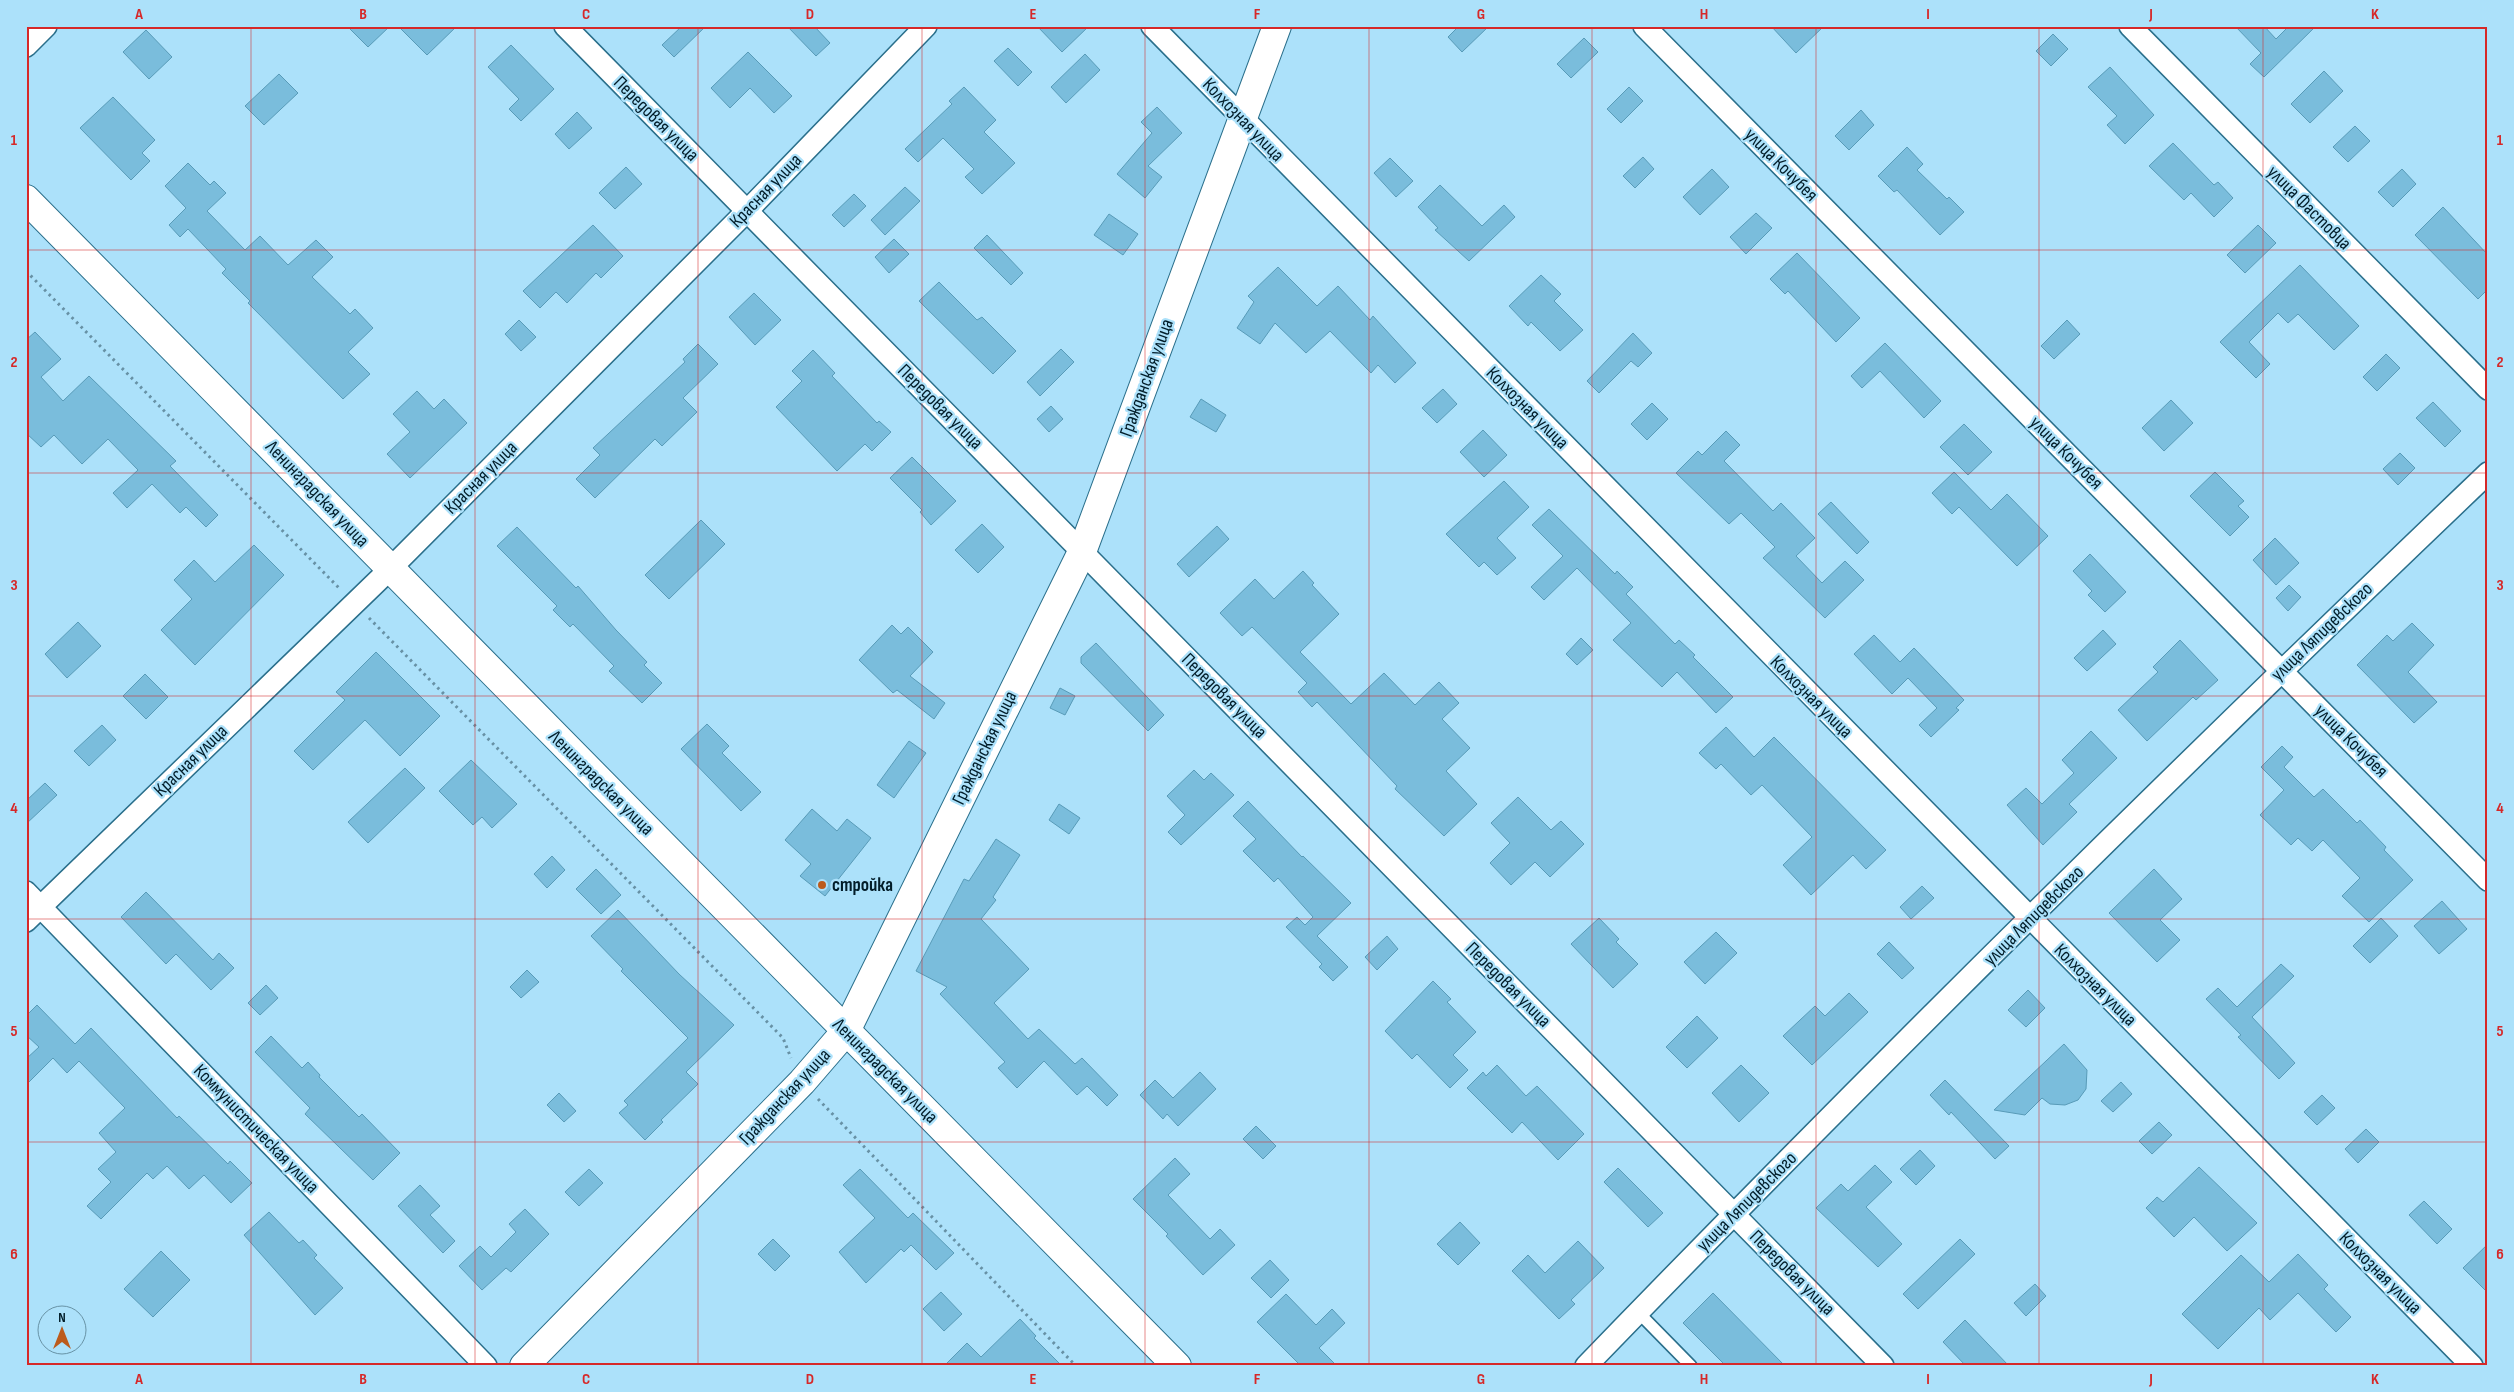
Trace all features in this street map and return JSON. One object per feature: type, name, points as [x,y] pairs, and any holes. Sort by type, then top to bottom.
[{"type":"street","points":[[26,46],[46,26]]},
{"type":"street","name":"Передовая улица","points":[[565,26],[1883,1366]]},
{"type":"street","name":"Красная улица","points":[[31,907],[390,569],[747,212],[926,26]]},
{"type":"street","name":"Колхозная улица","points":[[1152,26],[2472,1366]]},
{"type":"street","name":"Гражданская улица","points":[[524,1366],[802,1082],[846,1031],[1082,552],[1244,121],[1277,26]]},
{"type":"street","name":"улица Кочубея","points":[[1644,26],[2488,880]]},
{"type":"street","name":"улица Фастовца","points":[[2130,26],[2488,389]]},
{"type":"street","name":"Ленинградская улица","points":[[26,199],[1177,1366]]},
{"type":"street","name":"улица Ляпидевского","points":[[1586,1366],[1734,1214],[2281,670],[2488,473]]},
{"type":"street","name":"Коммунистическая улица","points":[[31,907],[486,1366]]},
{"type":"lane","points":[[1638,1312],[1691,1366]]},
{"type":"path","points":[[26,271],[783,1038],[802,1082],[1076,1366]]},
{"type":"building","points":[[347,26],[390,26],[368,47]]},
{"type":"building","points":[[398,26],[457,26],[427,55]]},
{"type":"building","points":[[682,26],[706,26],[674,57],[662,45]]},
{"type":"building","points":[[787,26],[814,26],[830,43],[816,56]]},
{"type":"building","points":[[1037,26],[1089,26],[1062,52]]},
{"type":"building","points":[[1459,26],[1489,26],[1462,52],[1448,37]]},
{"type":"building","points":[[1771,26],[1824,26],[1796,53]]},
{"type":"building","points":[[2235,26],[2264,26],[2276,39],[2289,26],[2316,26],[2264,77],[2250,64],[2261,53]]},
{"type":"building","points":[[146,30],[172,57],[149,79],[123,52]]},
{"type":"building","points":[[2053,34],[2068,49],[2051,66],[2036,51]]},
{"type":"building","points":[[1584,38],[1598,52],[1571,78],[1557,64]]},
{"type":"building","points":[[511,45],[554,89],[521,121],[509,109],[519,99],[488,67]]},
{"type":"building","points":[[1008,48],[1032,72],[1018,86],[994,61]]},
{"type":"building","points":[[748,52],[792,96],[774,113],[750,88],[730,108],[711,88]]},
{"type":"building","points":[[1085,54],[1100,70],[1066,103],[1051,87]]},
{"type":"building","points":[[2110,67],[2154,115],[2125,144],[2107,125],[2117,116],[2088,87]]},
{"type":"building","points":[[2324,71],[2343,91],[2310,123],[2291,104]]},
{"type":"building","points":[[279,74],[298,93],[264,125],[245,106]]},
{"type":"building","points":[[964,87],[996,120],[984,132],[1015,163],[982,194],[965,177],[974,169],[943,138],[918,162],[905,149],[952,104],[949,101]]},
{"type":"building","points":[[1629,87],[1643,101],[1621,123],[1607,109]]},
{"type":"building","points":[[113,97],[155,140],[142,153],[150,161],[131,180],[80,128]]},
{"type":"building","points":[[1157,107],[1182,133],[1148,166],[1162,177],[1145,198],[1117,174],[1152,133],[1141,122]]},
{"type":"building","points":[[1861,110],[1874,125],[1849,150],[1835,136]]},
{"type":"building","points":[[577,112],[592,128],[569,149],[555,134]]},
{"type":"building","points":[[2355,126],[2370,141],[2348,162],[2333,147]]},
{"type":"building","points":[[2173,143],[2214,185],[2218,182],[2233,198],[2214,217],[2191,193],[2184,200],[2149,166]]},
{"type":"building","points":[[1907,147],[1923,164],[1917,170],[1947,199],[1949,197],[1964,212],[1940,235],[1897,190],[1894,192],[1878,176]]},
{"type":"building","points":[[1643,157],[1654,169],[1635,188],[1623,176]]},
{"type":"building","points":[[1390,158],[1413,181],[1396,197],[1374,173]]},
{"type":"building","points":[[188,163],[210,185],[214,181],[226,193],[207,211],[245,250],[260,236],[288,265],[316,240],[333,257],[312,277],[350,314],[355,309],[373,328],[348,352],[370,374],[343,399],[248,303],[250,301],[222,273],[226,269],[188,229],[180,237],[169,225],[186,208],[165,186]]},
{"type":"building","points":[[626,167],[642,184],[615,209],[599,193]]},
{"type":"building","points":[[1712,169],[1729,187],[1700,215],[1683,197]]},
{"type":"building","points":[[2402,169],[2416,184],[2393,207],[2378,192]]},
{"type":"building","points":[[1440,185],[1482,226],[1504,205],[1515,217],[1469,261],[1435,230],[1438,228],[1418,207]]},
{"type":"building","points":[[905,187],[920,201],[885,235],[871,220]]},
{"type":"building","points":[[854,194],[866,206],[844,227],[832,215]]},
{"type":"building","points":[[2443,207],[2488,255],[2488,289],[2478,299],[2415,235]]},
{"type":"building","points":[[1756,213],[1772,228],[1746,254],[1730,237]]},
{"type":"building","points":[[1109,214],[1138,234],[1123,255],[1094,235]]},
{"type":"building","points":[[593,225],[623,256],[601,278],[596,273],[567,303],[556,292],[540,308],[523,291]]},
{"type":"building","points":[[2258,225],[2276,243],[2245,273],[2227,255]]},
{"type":"building","points":[[987,235],[1023,273],[1011,285],[974,248]]},
{"type":"building","points":[[894,239],[909,254],[889,273],[875,257]]},
{"type":"building","points":[[1797,253],[1860,318],[1836,342],[1788,291],[1785,294],[1770,279]]},
{"type":"building","points":[[2300,265],[2359,326],[2334,350],[2298,314],[2288,323],[2278,313],[2249,342],[2270,364],[2256,378],[2220,342]]},
{"type":"building","points":[[1278,267],[1317,306],[1338,286],[1370,320],[1373,316],[1416,363],[1395,383],[1378,365],[1371,373],[1330,331],[1306,353],[1275,323],[1260,344],[1237,328],[1254,302],[1248,296]]},
{"type":"building","points":[[1541,275],[1561,294],[1554,301],[1583,330],[1560,351],[1531,322],[1528,326],[1509,306]]},
{"type":"building","points":[[939,282],[977,320],[982,317],[1016,351],[993,374],[919,301]]},
{"type":"building","points":[[754,293],[781,320],[755,345],[729,317]]},
{"type":"building","points":[[519,320],[536,337],[521,351],[505,334]]},
{"type":"building","points":[[2067,320],[2080,334],[2054,359],[2041,346]]},
{"type":"building","points":[[35,332],[61,359],[41,377],[63,401],[89,376],[176,461],[170,466],[218,515],[206,527],[186,507],[180,513],[152,484],[127,508],[113,493],[138,470],[108,439],[82,464],[54,435],[41,447],[26,433],[26,340]]},
{"type":"building","points":[[1633,333],[1652,353],[1638,367],[1631,361],[1599,393],[1587,381]]},
{"type":"building","points":[[1885,343],[1941,401],[1924,418],[1880,371],[1862,388],[1851,376]]},
{"type":"building","points":[[698,344],[718,364],[683,398],[697,412],[662,446],[655,439],[595,498],[576,479],[600,455],[593,448],[685,362],[683,359]]},
{"type":"building","points":[[1061,349],[1074,362],[1040,396],[1027,382]]},
{"type":"building","points":[[813,350],[835,373],[832,376],[877,423],[879,421],[891,432],[872,451],[865,444],[837,471],[776,407],[802,381],[792,371]]},
{"type":"building","points":[[2386,354],[2400,368],[2377,391],[2363,377]]},
{"type":"building","points":[[1443,389],[1457,404],[1437,423],[1422,408]]},
{"type":"building","points":[[417,391],[434,409],[444,399],[467,423],[410,478],[387,454],[410,432],[393,414]]},
{"type":"building","points":[[1201,399],[1226,415],[1216,432],[1190,417]]},
{"type":"building","points":[[2171,400],[2193,423],[2164,451],[2142,428]]},
{"type":"building","points":[[2433,402],[2461,431],[2445,447],[2416,418]]},
{"type":"building","points":[[1652,403],[1668,419],[1647,440],[1631,424]]},
{"type":"building","points":[[1051,406],[1063,419],[1049,432],[1037,419]]},
{"type":"building","points":[[1964,424],[1992,452],[1968,475],[1940,447]]},
{"type":"building","points":[[1483,430],[1507,455],[1484,477],[1460,452]]},
{"type":"building","points":[[1726,431],[1740,445],[1724,461],[1773,511],[1781,503],[1815,538],[1796,556],[1822,583],[1845,561],[1864,580],[1825,618],[1763,558],[1775,547],[1741,513],[1729,524],[1676,473],[1698,451],[1702,455]]},
{"type":"building","points":[[2400,453],[2415,468],[2398,485],[2383,469]]},
{"type":"building","points":[[912,457],[956,501],[931,525],[920,512],[922,510],[890,478]]},
{"type":"building","points":[[1954,472],[1991,510],[2007,494],[2048,536],[2017,566],[1959,507],[1952,514],[1932,493]]},
{"type":"building","points":[[2215,472],[2244,501],[2238,506],[2249,517],[2230,536],[2190,496]]},
{"type":"building","points":[[1504,481],[1529,507],[1497,538],[1516,558],[1497,575],[1484,562],[1479,567],[1446,534]]},
{"type":"building","points":[[1831,502],[1869,542],[1857,554],[1818,514]]},
{"type":"building","points":[[1549,509],[1615,574],[1617,571],[1633,587],[1626,594],[1675,644],[1679,640],[1695,655],[1693,657],[1733,697],[1716,713],[1677,672],[1662,687],[1613,640],[1631,623],[1577,568],[1544,600],[1531,587],[1563,556],[1532,525]]},
{"type":"building","points":[[701,520],[725,544],[669,599],[645,575]]},
{"type":"building","points":[[982,524],[1004,547],[978,573],[955,550]]},
{"type":"building","points":[[1217,526],[1229,539],[1189,577],[1177,564]]},
{"type":"building","points":[[517,527],[576,588],[578,586],[647,662],[644,665],[662,683],[642,703],[609,671],[614,666],[573,624],[570,627],[553,610],[557,606],[497,546]]},
{"type":"building","points":[[2275,538],[2299,563],[2276,585],[2253,560]]},
{"type":"building","points":[[254,545],[284,575],[195,665],[161,630],[192,599],[174,580],[194,560],[215,582]]},
{"type":"building","points":[[2090,554],[2126,592],[2105,612],[2088,595],[2092,591],[2073,571]]},
{"type":"building","points":[[1303,571],[1314,583],[1312,585],[1339,614],[1300,652],[1351,704],[1384,673],[1415,705],[1439,682],[1459,703],[1442,719],[1470,748],[1446,771],[1477,804],[1444,836],[1395,789],[1397,786],[1317,702],[1312,707],[1298,692],[1307,683],[1252,627],[1242,636],[1220,613],[1255,579],[1274,599]]},
{"type":"building","points":[[2289,585],[2301,597],[2288,611],[2276,598]]},
{"type":"building","points":[[78,622],[101,646],[67,678],[45,654]]},
{"type":"building","points":[[2412,623],[2434,645],[2408,672],[2437,702],[2414,723],[2357,665],[2387,635],[2393,641]]},
{"type":"building","points":[[892,625],[901,634],[908,627],[933,652],[910,676],[945,703],[934,719],[897,690],[893,693],[859,660]]},
{"type":"building","points":[[2103,630],[2116,644],[2087,671],[2074,658]]},
{"type":"building","points":[[1874,635],[1900,662],[1914,648],[1964,700],[1956,708],[1959,710],[1931,737],[1919,725],[1937,708],[1908,678],[1892,694],[1854,654]]},
{"type":"building","points":[[1581,638],[1593,650],[1577,665],[1566,654]]},
{"type":"building","points":[[2180,640],[2218,680],[2196,700],[2193,697],[2147,741],[2118,710],[2158,672],[2153,667]]},
{"type":"building","points":[[1096,643],[1164,715],[1148,731],[1081,663],[1081,657]]},
{"type":"building","points":[[376,652],[440,716],[400,756],[365,720],[313,770],[294,751],[345,700],[336,692]]},
{"type":"building","points":[[145,674],[168,697],[146,719],[123,696]]},
{"type":"building","points":[[1060,688],[1075,696],[1065,715],[1050,708]]},
{"type":"building","points":[[707,724],[729,746],[722,753],[761,792],[741,811],[681,749]]},
{"type":"building","points":[[102,725],[116,740],[89,766],[74,751]]},
{"type":"building","points":[[1726,727],[1754,757],[1774,737],[1886,850],[1866,869],[1853,855],[1811,895],[1783,865],[1812,837],[1762,785],[1751,795],[1721,764],[1716,769],[1699,753]]},
{"type":"building","points":[[2091,731],[2117,758],[2069,804],[2077,812],[2043,845],[2007,805],[2026,788],[2042,804],[2074,773],[2062,760]]},
{"type":"building","points":[[909,741],[926,753],[894,798],[877,785]]},
{"type":"building","points":[[2282,746],[2293,757],[2284,767],[2314,797],[2323,789],[2357,823],[2360,820],[2386,847],[2384,850],[2413,880],[2369,922],[2342,896],[2360,878],[2323,840],[2312,851],[2298,838],[2291,845],[2260,815],[2284,790],[2261,767]]},
{"type":"building","points":[[471,760],[517,804],[492,828],[482,817],[473,825],[439,791]]},
{"type":"building","points":[[405,768],[425,788],[368,843],[348,822]]},
{"type":"building","points":[[1194,770],[1204,780],[1211,773],[1234,795],[1181,845],[1168,832],[1185,815],[1167,796]]},
{"type":"building","points":[[45,783],[57,795],[26,824],[26,801]]},
{"type":"building","points":[[1518,797],[1551,830],[1561,821],[1584,844],[1550,877],[1535,862],[1511,885],[1490,863],[1510,843],[1491,823]]},
{"type":"building","points":[[1248,801],[1302,857],[1351,903],[1317,936],[1348,967],[1333,981],[1319,967],[1322,964],[1286,927],[1297,917],[1305,925],[1313,917],[1278,878],[1274,882],[1243,851],[1256,839],[1233,816]]},
{"type":"building","points":[[1059,804],[1080,818],[1069,834],[1049,820]]},
{"type":"building","points":[[812,809],[837,831],[847,819],[871,838],[825,896],[800,876],[811,864],[785,840]]},
{"type":"building","points":[[996,839],[1020,855],[993,897],[996,900],[981,919],[1029,969],[994,1003],[1028,1039],[1039,1029],[1075,1064],[1082,1058],[1118,1095],[1107,1106],[1087,1086],[1077,1095],[1044,1061],[1017,1088],[998,1068],[1005,1062],[940,994],[947,987],[916,971],[964,879],[969,881]]},
{"type":"building","points":[[552,856],[565,870],[547,888],[534,874]]},
{"type":"building","points":[[596,869],[621,895],[601,914],[576,889]]},
{"type":"building","points":[[2154,869],[2182,899],[2160,920],[2180,940],[2157,962],[2109,913]]},
{"type":"building","points":[[1922,886],[1934,898],[1911,919],[1900,907]]},
{"type":"building","points":[[146,892],[213,960],[219,953],[234,968],[211,990],[176,954],[166,964],[121,917]]},
{"type":"building","points":[[2442,901],[2467,929],[2439,954],[2414,926]]},
{"type":"building","points":[[618,910],[679,974],[734,1025],[686,1072],[698,1084],[661,1120],[663,1122],[645,1140],[619,1113],[628,1105],[624,1101],[688,1038],[621,971],[623,969],[591,936]]},
{"type":"building","points":[[1599,918],[1619,939],[1616,942],[1638,964],[1613,988],[1571,944]]},
{"type":"building","points":[[2381,918],[2398,936],[2370,963],[2353,946]]},
{"type":"building","points":[[1716,932],[1737,953],[1705,984],[1684,962]]},
{"type":"building","points":[[1387,936],[1398,949],[1377,970],[1365,957]]},
{"type":"building","points":[[1889,942],[1914,968],[1902,979],[1877,954]]},
{"type":"building","points":[[2281,964],[2294,976],[2252,1017],[2295,1063],[2279,1079],[2238,1037],[2241,1035],[2206,999],[2218,988],[2237,1007]]},
{"type":"building","points":[[527,970],[539,982],[521,998],[510,987]]},
{"type":"building","points":[[1433,981],[1451,999],[1447,1002],[1476,1032],[1453,1055],[1468,1070],[1450,1088],[1417,1054],[1412,1059],[1385,1031]]},
{"type":"building","points":[[266,985],[278,998],[260,1015],[248,1003]]},
{"type":"building","points":[[2028,990],[2045,1008],[2026,1027],[2008,1010]]},
{"type":"building","points":[[1849,993],[1868,1012],[1812,1065],[1783,1036],[1815,1006],[1825,1016]]},
{"type":"building","points":[[37,1005],[75,1044],[91,1028],[177,1118],[179,1116],[228,1164],[230,1161],[252,1183],[231,1203],[204,1175],[189,1189],[167,1166],[153,1179],[147,1173],[101,1219],[87,1206],[111,1182],[98,1169],[116,1152],[99,1133],[125,1108],[79,1061],[67,1073],[53,1058],[26,1085],[26,1059],[39,1047],[26,1035],[26,1016]]},
{"type":"building","points":[[1697,1016],[1718,1038],[1687,1068],[1666,1047]]},
{"type":"building","points":[[271,1036],[302,1068],[308,1062],[320,1075],[319,1077],[359,1117],[362,1114],[400,1153],[373,1180],[305,1114],[310,1108],[255,1052]]},
{"type":"building","points":[[2064,1044],[2087,1070],[2086,1089],[2078,1100],[2065,1105],[2050,1104],[2042,1098],[2025,1115],[1994,1110]]},
{"type":"building","points":[[1497,1065],[1526,1096],[1537,1086],[1584,1134],[1558,1160],[1522,1122],[1512,1133],[1467,1088],[1483,1072],[1486,1076]]},
{"type":"building","points":[[1741,1065],[1769,1093],[1739,1122],[1712,1093]]},
{"type":"building","points":[[1200,1072],[1216,1089],[1178,1126],[1167,1114],[1163,1119],[1140,1095],[1155,1080],[1173,1098]]},
{"type":"building","points":[[1945,1080],[2009,1146],[1995,1159],[1951,1112],[1949,1115],[1930,1095]]},
{"type":"building","points":[[2121,1082],[2132,1094],[2113,1112],[2101,1101]]},
{"type":"building","points":[[559,1093],[576,1111],[564,1122],[547,1105]]},
{"type":"building","points":[[2322,1095],[2335,1108],[2317,1125],[2304,1112]]},
{"type":"building","points":[[2159,1122],[2172,1135],[2152,1154],[2139,1141]]},
{"type":"building","points":[[1256,1126],[1276,1146],[1263,1159],[1243,1139]]},
{"type":"building","points":[[2366,1129],[2379,1142],[2358,1163],[2345,1149]]},
{"type":"building","points":[[1920,1150],[1935,1166],[1916,1185],[1900,1169]]},
{"type":"building","points":[[1175,1158],[1190,1174],[1168,1195],[1210,1239],[1220,1229],[1235,1245],[1203,1275],[1166,1236],[1168,1234],[1133,1199]]},
{"type":"building","points":[[1875,1165],[1892,1182],[1866,1207],[1902,1244],[1878,1267],[1816,1208],[1841,1184],[1848,1191]]},
{"type":"building","points":[[2199,1167],[2257,1223],[2227,1251],[2194,1217],[2174,1237],[2146,1208],[2157,1197],[2163,1202]]},
{"type":"building","points":[[1618,1168],[1663,1213],[1648,1227],[1604,1182]]},
{"type":"building","points":[[589,1169],[603,1183],[579,1206],[565,1192]]},
{"type":"building","points":[[860,1169],[908,1218],[913,1213],[954,1253],[936,1270],[911,1245],[904,1252],[901,1249],[866,1283],[839,1252],[875,1218],[843,1185]]},
{"type":"building","points":[[420,1185],[440,1206],[430,1215],[455,1241],[443,1253],[398,1206]]},
{"type":"building","points":[[2424,1201],[2452,1229],[2437,1244],[2409,1215]]},
{"type":"building","points":[[525,1209],[549,1234],[511,1272],[506,1268],[482,1290],[459,1266],[480,1246],[491,1257],[516,1232],[509,1224]]},
{"type":"building","points":[[269,1212],[299,1243],[303,1240],[317,1255],[314,1258],[343,1288],[315,1315],[244,1235]]},
{"type":"building","points":[[1460,1222],[1480,1243],[1458,1265],[1437,1244]]},
{"type":"building","points":[[773,1239],[790,1256],[775,1271],[758,1254]]},
{"type":"building","points":[[1960,1239],[1975,1254],[1918,1309],[1903,1294]]},
{"type":"building","points":[[1578,1241],[1604,1268],[1571,1300],[1575,1304],[1559,1319],[1512,1271],[1528,1255],[1545,1273]]},
{"type":"building","points":[[2488,1244],[2488,1293],[2463,1268]]},
{"type":"building","points":[[161,1251],[190,1280],[153,1317],[124,1289]]},
{"type":"building","points":[[2298,1254],[2328,1285],[2324,1289],[2351,1317],[2336,1332],[2298,1293],[2270,1320],[2259,1308],[2218,1349],[2182,1314],[2241,1255],[2269,1282]]},
{"type":"building","points":[[1270,1260],[1289,1280],[1271,1298],[1251,1278]]},
{"type":"building","points":[[2035,1284],[2046,1296],[2026,1316],[2014,1303]]},
{"type":"building","points":[[941,1292],[962,1314],[944,1331],[923,1309]]},
{"type":"building","points":[[1713,1293],[1785,1366],[1726,1366],[1683,1323]]},
{"type":"building","points":[[1286,1294],[1316,1325],[1332,1309],[1345,1323],[1319,1348],[1337,1366],[1301,1366],[1257,1322]]},
{"type":"building","points":[[1020,1319],[1036,1336],[1034,1338],[1062,1366],[944,1366],[967,1343],[981,1357]]},
{"type":"building","points":[[1965,1320],[2009,1366],[1966,1366],[1943,1342]]},
{"type":"place","name":"стройка","points":[[822,885]]}]
